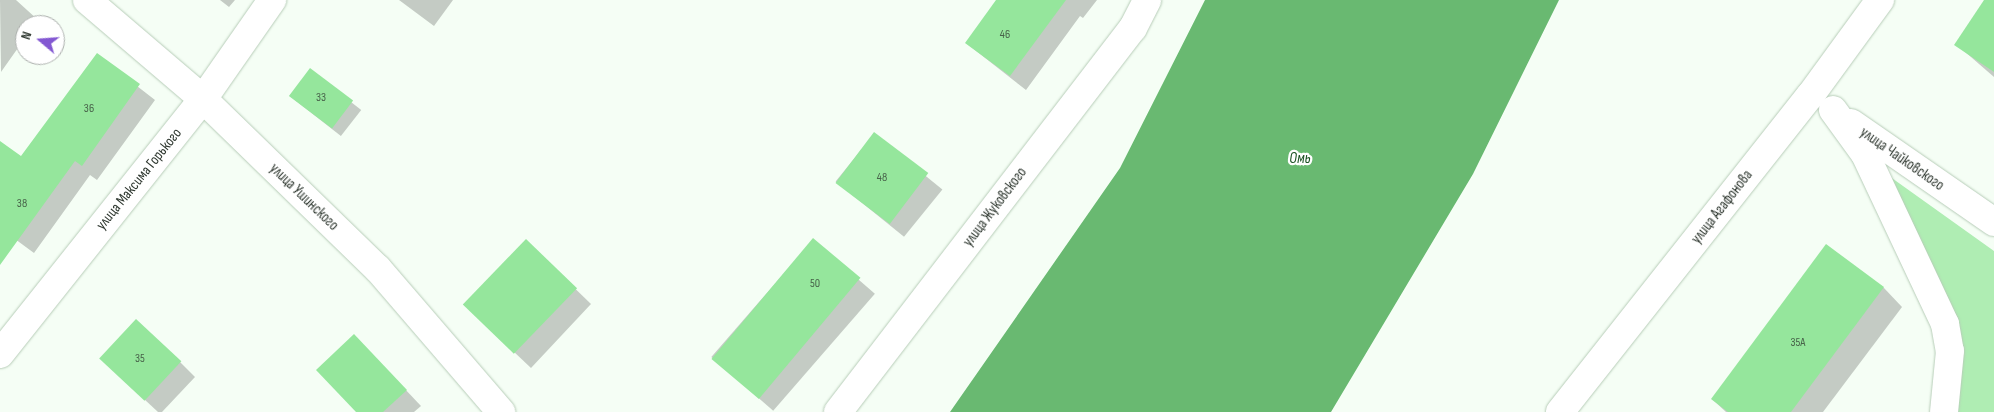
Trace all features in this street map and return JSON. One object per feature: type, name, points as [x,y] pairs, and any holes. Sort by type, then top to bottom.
[{"type":"street","name":"улица Ушинского","points":[[87,0],[203,99],[378,269],[501,412]]},
{"type":"street","name":"улица Максима Горького","points":[[0,354],[203,99],[272,0]]},
{"type":"street","name":"улица Жуковского","points":[[838,412],[1133,28],[1148,0]]},
{"type":"street","name":"улица Агафонова","points":[[1560,412],[1821,103],[1880,0]]},
{"type":"street","name":"улица Чайковского","points":[[1821,103],[1994,222]]},
{"type":"street","points":[[1821,103],[1865,154],[1946,324],[1950,351],[1944,412]]},
{"type":"shaded area","points":[[1882,171],[1994,251],[1994,412],[1954,412],[1960,341]]},
{"type":"water","name":"Омь","points":[[1205,0],[1559,0],[1473,174],[1331,412],[950,412],[1120,168]]},
{"type":"building","points":[[996,0],[1066,0],[1010,76],[965,43]]},
{"type":"building","points":[[1984,0],[1994,0],[1994,72],[1954,45]]},
{"type":"building","points":[[97,53],[140,84],[82,166],[75,161],[0,265],[0,141],[21,156]]},
{"type":"building","points":[[310,68],[353,100],[332,128],[289,96]]},
{"type":"building","points":[[874,132],[928,173],[890,224],[835,183]]},
{"type":"building","points":[[813,238],[860,278],[759,399],[711,359]]},
{"type":"building","points":[[526,239],[577,288],[514,354],[463,304]]},
{"type":"building","points":[[1826,244],[1884,287],[1791,412],[1728,412],[1711,399]]},
{"type":"building","points":[[136,319],[181,361],[145,401],[99,358]]},
{"type":"building","points":[[354,334],[407,390],[383,412],[356,412],[316,370]]}]
